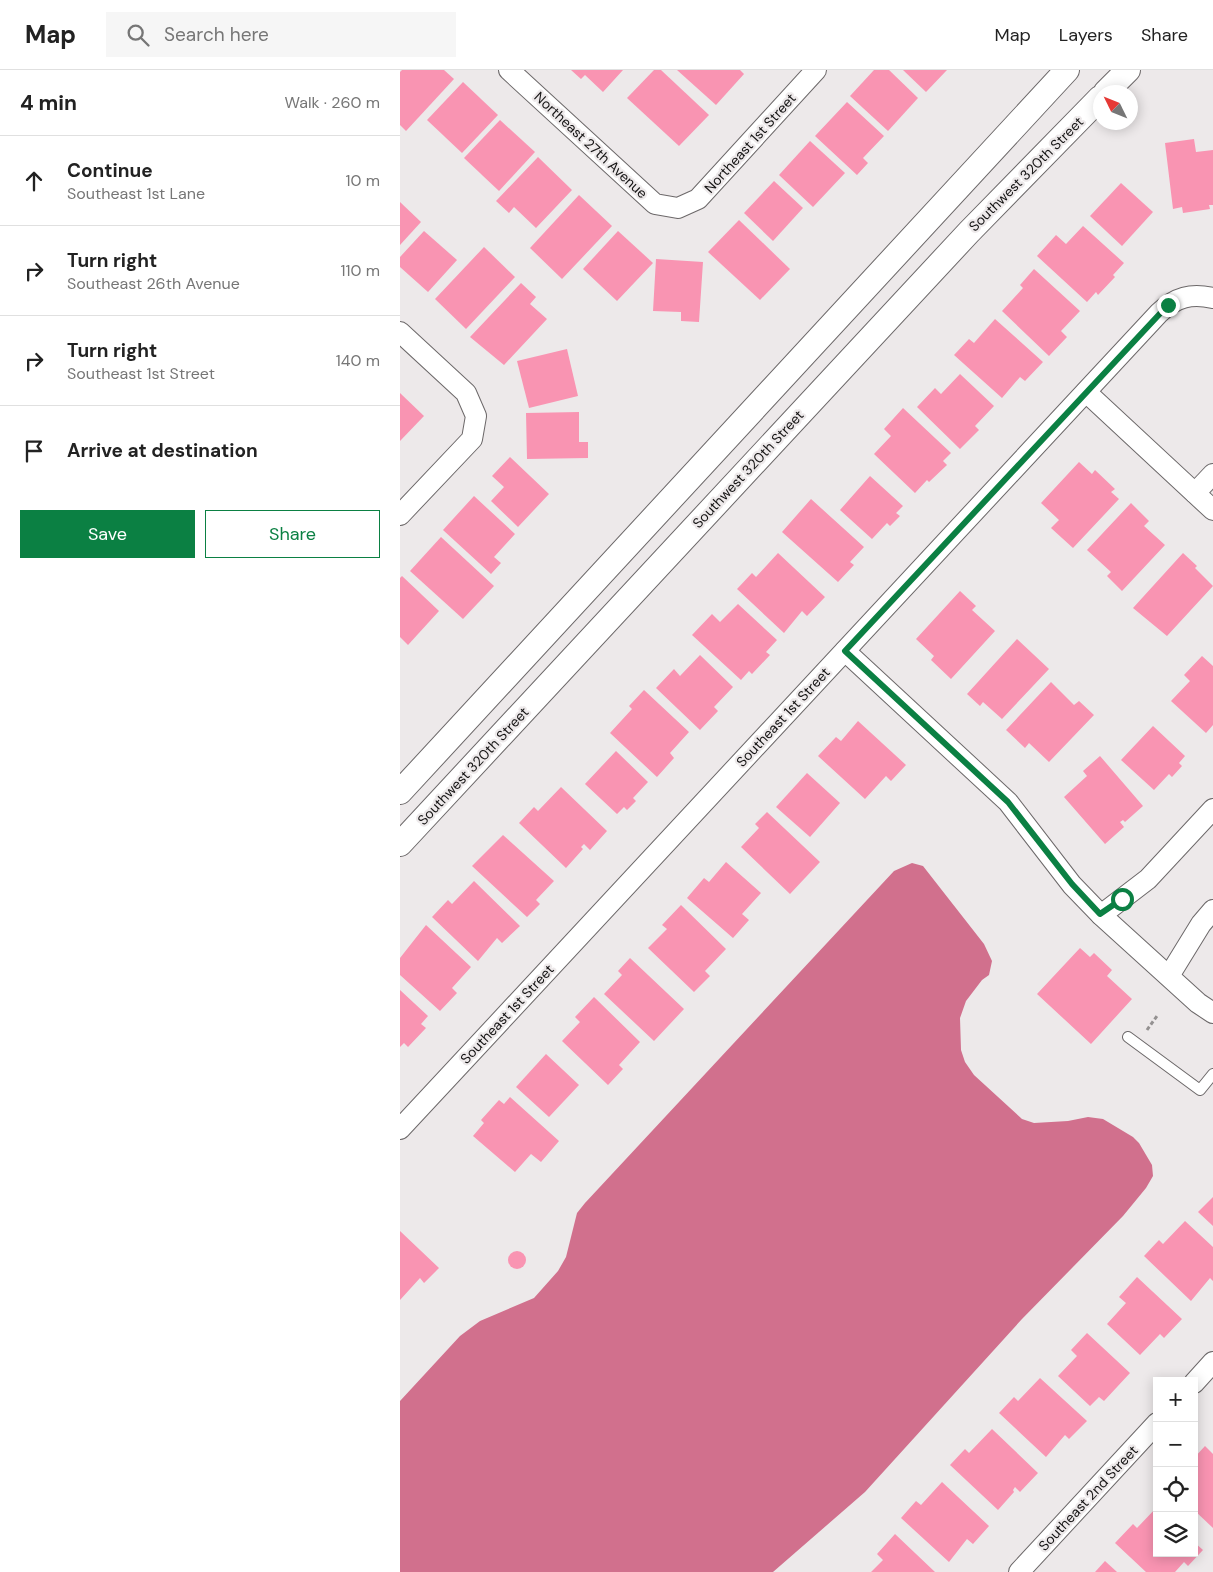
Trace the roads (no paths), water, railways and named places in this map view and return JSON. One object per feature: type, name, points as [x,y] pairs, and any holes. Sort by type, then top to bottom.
[{"type":"street","name":"Northeast 27th Avenue","points":[[509,70],[655,204],[678,208]]},
{"type":"street","name":"Northeast 1st Street","points":[[678,208],[698,199],[816,70]]},
{"type":"street","points":[[400,792],[1068,70]]},
{"type":"street","points":[[1113,85],[1128,70]]},
{"type":"street","name":"Southwest 320th Street","points":[[400,844],[962,239],[1093,105]]},
{"type":"street","name":"Southeast 1st Street","points":[[402,1123],[1168,305],[1181,298],[1204,296]]},
{"type":"street","points":[[400,332],[466,393],[476,416],[472,439],[400,515]]},
{"type":"street","points":[[1086,392],[1213,510]]},
{"type":"street","points":[[1196,493],[1213,474]]},
{"type":"street","points":[[845,651],[1008,802],[1072,884],[1100,914],[1169,976],[1213,1012]]},
{"type":"street","points":[[1100,914],[1148,879],[1213,809]]},
{"type":"street","points":[[1169,976],[1200,924],[1213,910]]},
{"type":"street","points":[[1198,1378],[1213,1362]]},
{"type":"street","name":"Southeast 2nd Street","points":[[1019,1572],[1153,1427]]},
{"type":"lane","points":[[1128,1037],[1200,1090],[1213,1074]]}]
